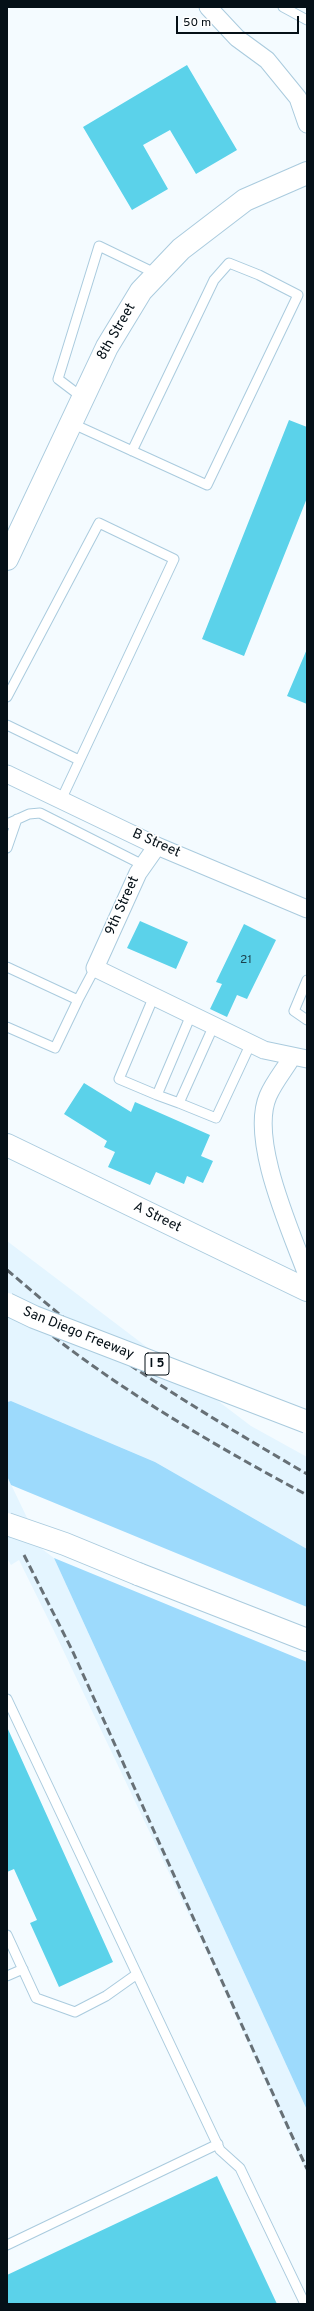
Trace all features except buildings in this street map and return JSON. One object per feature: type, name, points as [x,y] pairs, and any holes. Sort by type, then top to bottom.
[{"type":"main road","name":"8th Street","points":[[7,559],[107,347],[141,291],[181,249],[245,200],[307,173]]},
{"type":"main road","name":"A Street","points":[[7,1145],[307,1290]]},
{"type":"main road","name":"San Diego Freeway","points":[[7,1304],[34,1317],[307,1422]]},
{"type":"main road","points":[[7,1524],[65,1544],[307,1640]]},
{"type":"street","points":[[208,7],[237,38],[267,60],[303,95],[307,124]]},
{"type":"street","name":"B Street","points":[[7,774],[157,846],[307,908]]},
{"type":"street","name":"9th Street","points":[[95,968],[138,873],[157,846]]},
{"type":"street","points":[[95,968],[264,1050],[300,1058],[268,1096],[263,1118],[269,1169],[307,1275]]},
{"type":"lane","points":[[283,7],[307,20]]},
{"type":"lane","points":[[83,398],[58,379],[99,246],[157,274]]},
{"type":"lane","points":[[71,423],[132,451],[207,485],[298,296],[259,275],[229,263],[214,280],[132,451]]},
{"type":"lane","points":[[7,697],[99,523],[174,559],[61,800]]},
{"type":"lane","points":[[7,724],[79,760]]},
{"type":"lane","points":[[7,824],[29,814],[40,814],[143,865]]},
{"type":"lane","points":[[7,848],[18,819]]},
{"type":"lane","points":[[7,967],[78,1000]]},
{"type":"lane","points":[[7,1027],[55,1048],[95,968]]},
{"type":"lane","points":[[307,980],[294,1011],[307,1020]]},
{"type":"lane","points":[[154,996],[119,1079],[216,1118],[251,1043]]},
{"type":"lane","points":[[157,1095],[191,1015]]},
{"type":"lane","points":[[179,1102],[214,1025]]},
{"type":"lane","points":[[7,1699],[220,2150],[240,2168],[305,2304]]},
{"type":"lane","points":[[7,1935],[36,1998],[75,2012],[106,1996],[137,1974]]},
{"type":"lane","points":[[7,1976],[23,1969]]},
{"type":"lane","points":[[7,2245],[218,2144]]},
{"type":"shaded area","points":[[7,1241],[251,1426],[307,1457],[307,1549],[155,1462],[11,1401],[7,1402]]},
{"type":"shaded area","points":[[11,1401],[155,1462],[307,1549],[307,1607],[11,1485],[7,1476],[7,1402]]},
{"type":"shaded area","points":[[7,1476],[42,1549],[54,1558],[307,2110],[307,2174],[209,1957],[54,1631],[19,1560],[11,1565],[7,1558]]},
{"type":"shaded area","points":[[54,1558],[307,1662],[307,2110]]},
{"type":"railway","points":[[7,1270],[50,1307],[105,1348],[219,1422],[307,1474]]},
{"type":"railway","points":[[7,1298],[56,1339],[122,1386],[213,1443],[307,1495]]},
{"type":"railway","points":[[24,1555],[72,1650],[307,2169]]}]
